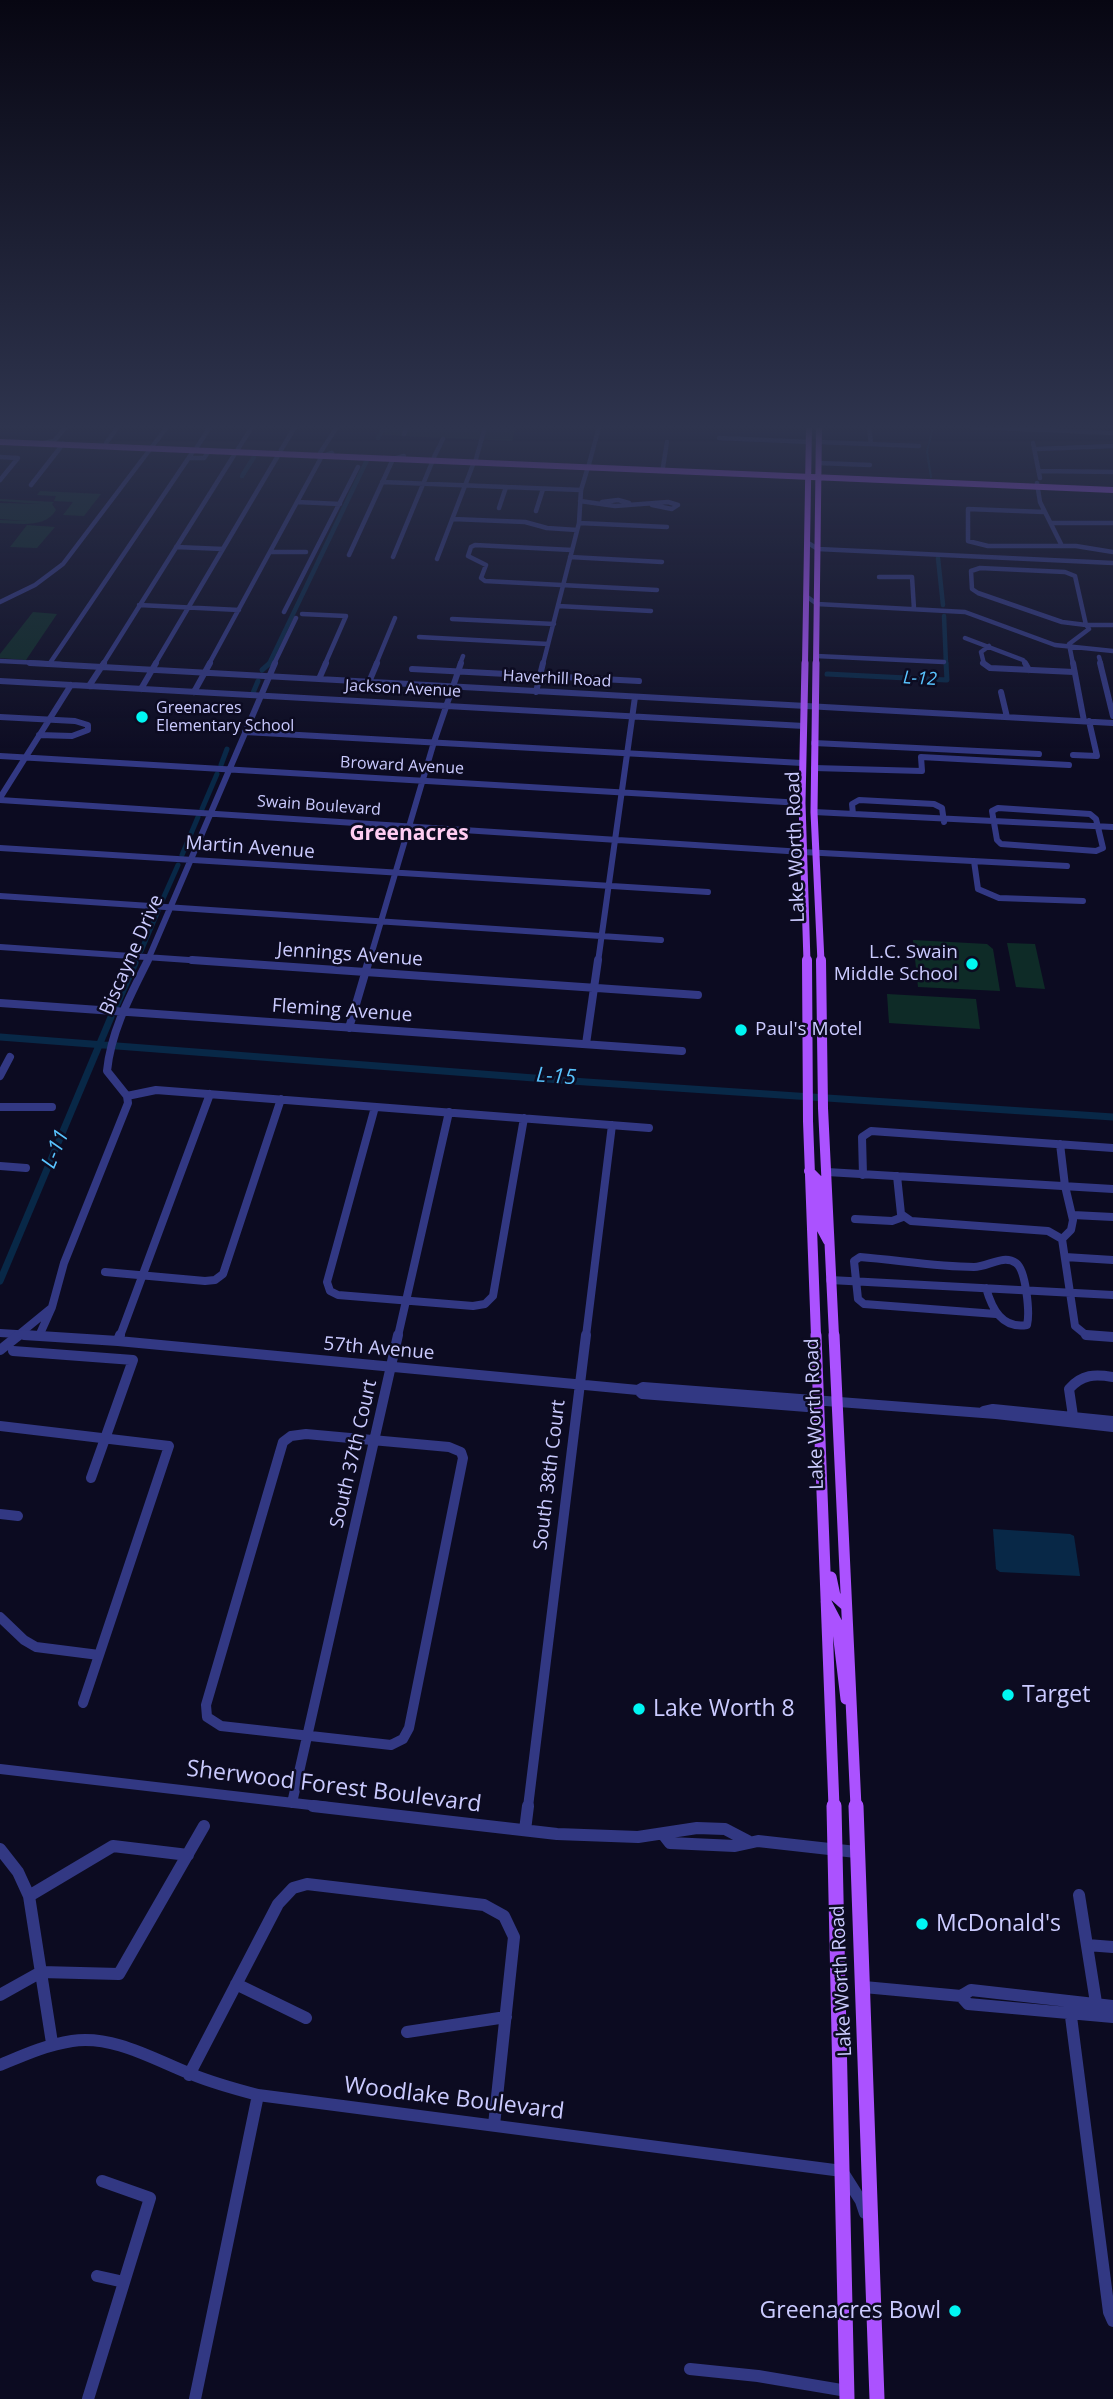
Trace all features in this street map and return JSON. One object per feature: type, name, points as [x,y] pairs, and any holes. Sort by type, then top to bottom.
[{"type":"main road","name":"Lake Worth Road","points":[[808,539],[802,763],[808,1013],[807,1089],[835,1851],[848,2397]]},
{"type":"main road","name":"Lake Worth Road","points":[[818,539],[814,814],[821,974],[822,1089],[864,1987],[877,2399]]},
{"type":"main road","points":[[802,763],[814,778]]},
{"type":"main road","points":[[806,929],[814,937],[817,970],[821,974]]},
{"type":"main road","points":[[808,1013],[812,1017],[813,1051],[822,1061]]},
{"type":"main road","points":[[808,1121],[814,1133],[815,1163],[827,1172]]},
{"type":"main road","points":[[809,1171],[819,1181],[821,1228],[830,1245]]},
{"type":"main road","points":[[823,1522],[830,1536],[832,1587],[835,1596],[845,1605]]},
{"type":"main road","points":[[826,1602],[837,1618],[841,1687],[850,1709]]},
{"type":"street","points":[[0,602],[43,580],[63,564],[82,539]]},
{"type":"street","points":[[50,663],[134,539]]},
{"type":"street","points":[[89,686],[181,539]]},
{"type":"street","points":[[141,689],[229,539]]},
{"type":"street","points":[[194,692],[277,539]]},
{"type":"street","points":[[284,612],[322,539]]},
{"type":"street","points":[[348,555],[355,539]]},
{"type":"street","points":[[393,557],[401,539]]},
{"type":"street","points":[[437,559],[445,539]]},
{"type":"street","points":[[536,692],[575,539]]},
{"type":"street","points":[[968,539],[973,544],[1004,547],[1062,545],[1113,552]]},
{"type":"street","points":[[1060,539],[1062,545]]},
{"type":"street","points":[[808,543],[818,549],[1113,563]]},
{"type":"street","points":[[572,550],[475,545],[468,554],[472,559],[486,565],[481,578],[485,581],[657,590]]},
{"type":"street","points":[[176,547],[223,549]]},
{"type":"street","points":[[270,552],[306,552]]},
{"type":"street","points":[[570,557],[662,562]]},
{"type":"street","points":[[1073,755],[1097,756],[1086,721],[1070,648],[1071,641],[1088,631],[1086,624],[1076,577],[1071,573],[980,568],[971,571],[972,589],[975,592],[1058,621],[1086,624],[1113,625]]},
{"type":"street","points":[[879,577],[912,577],[914,609]]},
{"type":"street","points":[[806,596],[817,604],[972,614],[1048,643],[1070,648],[1113,651]]},
{"type":"street","points":[[139,605],[239,610]]},
{"type":"street","points":[[558,606],[651,611]]},
{"type":"street","name":"Biscayne Drive","points":[[127,1096],[108,1074],[108,1057],[113,1036],[171,907],[259,695],[299,616],[346,616],[319,679]]},
{"type":"street","points":[[369,682],[395,618]]},
{"type":"street","points":[[452,619],[554,624]]},
{"type":"street","points":[[419,637],[548,644]]},
{"type":"street","points":[[965,638],[1023,660],[1029,670]]},
{"type":"street","points":[[989,646],[981,653],[984,665],[1074,672]]},
{"type":"street","points":[[349,1028],[422,781],[463,656]]},
{"type":"street","points":[[816,656],[943,662]]},
{"type":"street","points":[[1099,657],[1113,716]]},
{"type":"street","name":"Haverhill Road","points":[[0,661],[1113,723]]},
{"type":"street","points":[[412,669],[639,681]]},
{"type":"street","name":"Jackson Avenue","points":[[0,681],[804,726]]},
{"type":"street","points":[[0,799],[71,685]]},
{"type":"street","points":[[1000,692],[1007,717]]},
{"type":"street","points":[[586,1044],[635,697]]},
{"type":"street","points":[[0,717],[88,725],[88,730],[72,736],[39,735]]},
{"type":"street","points":[[245,732],[802,763]]},
{"type":"street","points":[[814,743],[1039,754]]},
{"type":"street","name":"Broward Avenue","points":[[0,756],[802,803]]},
{"type":"street","points":[[814,768],[922,770],[921,757],[1069,765]]},
{"type":"street","name":"Swain Boulevard","points":[[0,799],[816,853],[1067,866]]},
{"type":"street","points":[[853,814],[852,804],[859,800],[922,804],[940,807],[944,822]]},
{"type":"street","points":[[1001,808],[1087,813],[1095,817],[1103,848],[1096,851],[1004,845],[997,840],[994,825],[992,811],[1001,808]]},
{"type":"street","points":[[814,814],[853,814],[944,822]]},
{"type":"street","points":[[814,814],[1113,829]]},
{"type":"street","name":"Martin Avenue","points":[[0,848],[708,892]]},
{"type":"street","points":[[974,861],[978,890],[992,897],[1083,901]]},
{"type":"street","points":[[0,896],[661,940]]},
{"type":"street","name":"Jennings Avenue","points":[[0,947],[698,995]]},
{"type":"street","name":"Fleming Avenue","points":[[0,1003],[682,1051]]},
{"type":"street","points":[[0,1076],[10,1057]]},
{"type":"street","points":[[40,1336],[52,1307],[64,1263],[128,1106],[127,1096],[147,1090],[649,1128]]},
{"type":"street","points":[[118,1341],[210,1094]]},
{"type":"street","points":[[105,1272],[205,1281],[215,1280],[223,1274],[281,1099]]},
{"type":"street","points":[[0,1107],[51,1107]]},
{"type":"street","points":[[375,1107],[327,1282],[330,1291],[343,1296],[407,1302],[484,1306],[493,1296],[524,1118]]},
{"type":"street","name":"South 37th Court","points":[[292,1803],[449,1112]]},
{"type":"street","name":"South 38th Court","points":[[525,1830],[612,1125]]},
{"type":"street","points":[[863,1175],[862,1137],[867,1132],[1113,1148]]},
{"type":"street","points":[[1060,1144],[1065,1189],[1073,1215],[1072,1227],[1062,1239],[1076,1330],[1086,1335],[1113,1337]]},
{"type":"street","points":[[0,1166],[26,1168]]},
{"type":"street","points":[[827,1172],[901,1177],[910,1180],[1113,1192]]},
{"type":"street","points":[[901,1177],[900,1210],[903,1217],[911,1221],[1048,1231],[1062,1239]]},
{"type":"street","points":[[1073,1215],[1113,1217]]},
{"type":"street","points":[[855,1219],[892,1221],[903,1217]]},
{"type":"street","points":[[1065,1256],[1113,1260]]},
{"type":"street","points":[[986,1288],[996,1314],[1008,1325],[1027,1325],[1029,1317],[1019,1265],[1005,1259],[977,1267],[860,1257],[854,1261],[858,1299],[864,1304],[996,1314]]},
{"type":"street","points":[[831,1280],[1113,1295]]},
{"type":"street","points":[[0,1350],[52,1307]]},
{"type":"street","name":"57th Avenue","points":[[0,1333],[118,1341],[772,1405],[808,1407],[819,1402],[836,1402],[982,1412],[995,1416],[1113,1427]]},
{"type":"street","points":[[13,1351],[133,1360],[91,1478]]},
{"type":"street","points":[[1073,1416],[1069,1390],[1076,1379],[1084,1376],[1113,1377]]},
{"type":"street","name":"57th Avenue","points":[[982,1412],[993,1409],[1113,1421]]},
{"type":"street","points":[[0,1426],[169,1446],[83,1703]]},
{"type":"street","points":[[306,1434],[375,1441],[449,1447],[461,1452],[464,1464],[409,1728],[397,1743],[384,1745],[215,1725],[206,1717],[205,1705],[283,1442],[291,1436],[306,1434]]},
{"type":"street","points":[[0,1514],[18,1516]]},
{"type":"street","points":[[0,1617],[10,1623],[22,1639],[36,1647],[99,1655]]},
{"type":"street","name":"Sherwood Forest Boulevard","points":[[0,1769],[597,1838],[663,1834],[696,1828],[725,1829],[748,1842],[856,1852]]},
{"type":"street","points":[[0,1995],[41,1972],[119,1974],[204,1826]]},
{"type":"street","name":"Sherwood Forest Boulevard","points":[[663,1834],[670,1843],[687,1845],[736,1846],[748,1842]]},
{"type":"street","points":[[29,1896],[113,1846],[188,1855]]},
{"type":"street","points":[[0,1849],[19,1872],[29,1896],[52,2043]]},
{"type":"street","points":[[189,2075],[282,1898],[300,1885],[491,1907],[502,1913],[510,1924],[514,1944],[494,2125]]},
{"type":"street","points":[[1079,1895],[1097,2010]]},
{"type":"street","points":[[1087,1945],[1113,1947]]},
{"type":"street","points":[[236,1984],[306,2018]]},
{"type":"street","points":[[864,1987],[961,1996],[968,2004],[1097,2010],[1113,2017]]},
{"type":"street","points":[[1097,2010],[1113,2006]]},
{"type":"street","points":[[1071,2007],[1109,2312],[1113,2321]]},
{"type":"street","points":[[407,2032],[506,2017]]},
{"type":"street","name":"Woodlake Boulevard","points":[[0,2065],[52,2043],[85,2039],[120,2043],[189,2075],[233,2090],[258,2095],[842,2171]]},
{"type":"street","points":[[195,2399],[258,2095]]},
{"type":"street","points":[[842,2171],[862,2201],[873,2238]]},
{"type":"street","points":[[88,2399],[150,2198],[102,2181]]},
{"type":"street","points":[[97,2276],[124,2283]]},
{"type":"street","points":[[690,2369],[758,2376],[848,2397]]},
{"type":"green space","points":[[16,539],[45,539],[37,548],[10,547]]},
{"type":"green space","points":[[33,612],[57,614],[26,660],[0,658],[0,654]]},
{"type":"green space","points":[[913,940],[987,944],[993,949],[1000,991],[918,987]]},
{"type":"green space","points":[[1007,943],[1035,944],[1045,989],[1016,987]]},
{"type":"green space","points":[[887,994],[976,999],[980,1029],[889,1023]]},
{"type":"water","points":[[993,1529],[1074,1536],[1080,1576],[1000,1572],[996,1569]]},
{"type":"waterway","name":"L-11","points":[[269,664],[329,539]]},
{"type":"waterway","name":"L-12","points":[[938,558],[943,605]]},
{"type":"waterway","name":"L-12","points":[[944,616],[946,664]]},
{"type":"waterway","name":"L-12","points":[[827,674],[947,680],[946,663]]},
{"type":"waterway","name":"L-11","points":[[262,670],[269,664]]},
{"type":"waterway","name":"L-11","points":[[253,693],[258,681]]},
{"type":"waterway","name":"L-11","points":[[221,765],[227,749]]},
{"type":"waterway","name":"L-11","points":[[202,809],[217,774]]},
{"type":"waterway","name":"L-11","points":[[182,855],[198,817]]},
{"type":"waterway","name":"L-11","points":[[162,901],[178,865]]},
{"type":"waterway","name":"L-11","points":[[141,951],[158,911]]},
{"type":"waterway","name":"L-11","points":[[116,1006],[135,963]]},
{"type":"waterway","name":"L-11","points":[[99,1045],[111,1017]]},
{"type":"waterway","name":"L-15","points":[[0,1037],[99,1045]]},
{"type":"waterway","name":"L-11","points":[[0,1281],[99,1045]]},
{"type":"waterway","name":"L-15","points":[[99,1045],[586,1082],[1113,1117]]},
{"type":"place","name":"Greenacres Elementary School","points":[[142,717]]},
{"type":"place","name":"L.C. Swain Middle School","points":[[972,964]]},
{"type":"place","name":"Paul's Motel","points":[[741,1030]]},
{"type":"place","name":"Target","points":[[1008,1695]]},
{"type":"place","name":"Lake Worth 8","points":[[639,1709]]},
{"type":"place","name":"McDonald's","points":[[922,1924]]},
{"type":"place","name":"Greenacres Bowl","points":[[955,2311]]},
{"type":"district","name":"Greenacres","points":[[409,834]]}]
